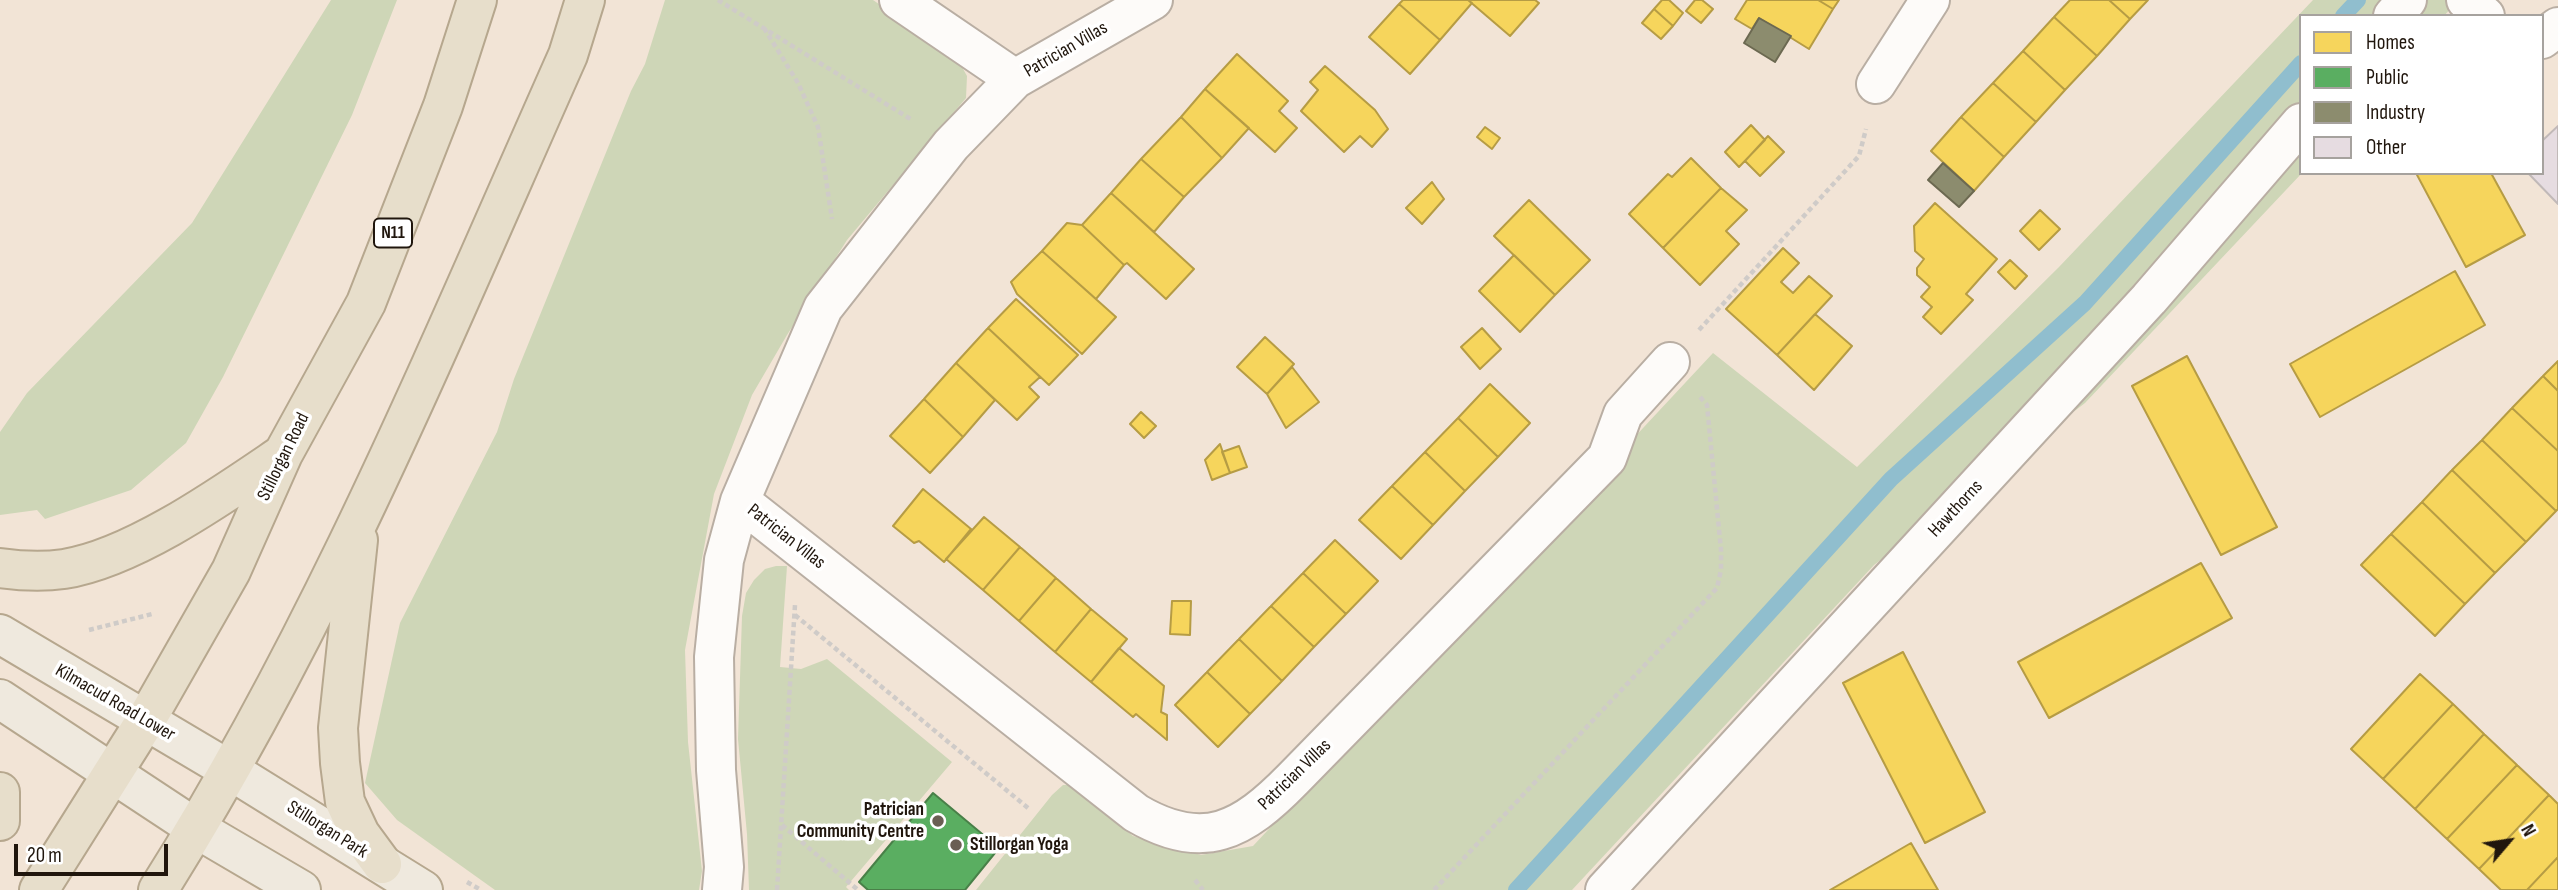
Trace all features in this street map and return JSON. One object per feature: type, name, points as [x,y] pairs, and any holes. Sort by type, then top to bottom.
[{"type":"highway","name":"Stillorgan Road","points":[[40,890],[146,720],[231,571],[283,454],[366,303],[443,106],[477,0]]},
{"type":"highway","points":[[158,890],[231,771],[361,517],[568,55],[584,0]]},
{"type":"highway","points":[[0,568],[27,571],[65,569],[104,558],[192,512],[283,454]]},
{"type":"highway","points":[[361,517],[338,728],[340,763],[345,802],[360,834],[382,864]]},
{"type":"highway","points":[[0,792],[0,821]]},
{"type":"main road","name":"Kilmacud Road Lower","points":[[0,634],[231,771]]},
{"type":"main road","points":[[0,699],[197,829],[301,890]]},
{"type":"main road","name":"Stillorgan Park","points":[[231,771],[422,890]]},
{"type":"street","name":"Patrician Villas","points":[[899,0],[1015,79]]},
{"type":"street","name":"Patrician Villas","points":[[722,890],[724,867],[716,770],[714,657],[723,560],[740,501],[823,308],[951,145],[1015,79],[1153,0]]},
{"type":"street","points":[[1876,84],[1930,0]]},
{"type":"street","points":[[2395,14],[2407,0]]},
{"type":"street","points":[[2466,0],[2483,14]]},
{"type":"street","name":"Hawthorns","points":[[1605,890],[2149,299],[2299,125]]},
{"type":"street","name":"Patrician Villas","points":[[740,501],[1136,813],[1158,826],[1182,833],[1205,834],[1238,825],[1265,807],[1293,779],[1607,458],[1623,414],[1670,362]]},
{"type":"path","points":[[718,0],[951,145]]},
{"type":"path","points":[[764,28],[798,83],[818,127],[834,229]]},
{"type":"path","points":[[1434,890],[1717,588],[1721,550],[1707,405],[1670,362],[1859,156],[1876,84]]},
{"type":"path","points":[[777,890],[794,615],[801,549]]},
{"type":"path","points":[[89,630],[152,614]]},
{"type":"path","points":[[794,615],[1028,808]]},
{"type":"path","points":[[781,824],[858,890]]},
{"type":"green space","points":[[331,0],[397,0],[352,115],[223,377],[186,443],[131,490],[45,519],[37,510],[0,515],[0,432],[27,393],[192,223]]},
{"type":"green space","points":[[665,0],[873,0],[957,58],[967,76],[966,98],[847,240],[752,395],[714,494],[685,650],[688,742],[702,871],[699,890],[495,890],[397,820],[365,783],[400,623],[497,432],[514,379],[631,91],[645,64]]},
{"type":"green space","points":[[2313,0],[2458,0],[2446,14],[2300,14]]},
{"type":"green space","points":[[2299,15],[2300,175],[2085,403],[1874,565],[1572,890],[976,890],[1063,785],[1071,785],[1133,836],[1201,855],[1253,846],[1713,353],[1857,467],[2059,267]]},
{"type":"green space","points":[[787,566],[780,667],[801,669],[827,659],[952,762],[846,887],[849,890],[749,890],[738,739],[742,616],[746,593],[754,580],[765,569]]},
{"type":"building: Homes","points":[[1403,0],[1468,0],[1472,3],[1440,40],[1399,4]]},
{"type":"building: Homes","points":[[1468,0],[1535,0],[1539,3],[1510,36]]},
{"type":"building: Homes","points":[[1662,0],[1669,0],[1683,13],[1673,26],[1654,9]]},
{"type":"building: Homes","points":[[1695,0],[1702,0],[1713,9],[1701,23],[1686,11]]},
{"type":"building: Homes","points":[[1747,0],[1818,0],[1833,9],[1809,49],[1759,18],[1752,29],[1735,19]]},
{"type":"building: Homes","points":[[1818,0],[1839,0],[1833,9]]},
{"type":"building: Homes","points":[[2070,0],[2109,0],[2130,19],[2097,56],[2054,17]]},
{"type":"building: Homes","points":[[2109,0],[2148,0],[2130,19]]},
{"type":"building: Homes","points":[[1399,4],[1440,40],[1410,74],[1369,37]]},
{"type":"building: Homes","points":[[1654,9],[1673,26],[1661,39],[1642,23]]},
{"type":"building: Homes","points":[[2054,17],[2097,56],[2065,90],[2023,51]]},
{"type":"building: Homes","points":[[2023,51],[2065,90],[2036,122],[1993,83]]},
{"type":"building: Homes","points":[[1237,54],[1288,101],[1279,111],[1297,128],[1275,152],[1205,89]]},
{"type":"building: Homes","points":[[1325,66],[1375,110],[1388,129],[1372,147],[1360,136],[1344,152],[1301,111],[1318,90],[1310,82]]},
{"type":"building: Homes","points":[[1993,83],[2036,122],[2004,157],[1961,117]]},
{"type":"building: Homes","points":[[1205,89],[1249,128],[1222,158],[1181,117]]},
{"type":"building: Homes","points":[[1181,117],[1222,158],[1184,197],[1141,159]]},
{"type":"building: Homes","points":[[1961,117],[2004,157],[1974,191],[1931,151]]},
{"type":"building: Homes","points":[[1751,125],[1765,140],[1739,167],[1725,152]]},
{"type":"building: Homes","points":[[1485,127],[1500,138],[1492,149],[1477,137]]},
{"type":"building: Homes","points":[[1768,136],[1784,152],[1760,176],[1745,161]]},
{"type":"building: Homes","points":[[1691,158],[1721,188],[1663,248],[1629,214],[1668,174],[1672,177]]},
{"type":"building: Homes","points":[[1141,159],[1184,197],[1154,232],[1111,193]]},
{"type":"building: Homes","points":[[2417,175],[2492,175],[2525,235],[2466,267]]},
{"type":"building: Homes","points":[[1432,182],[1444,199],[1422,224],[1406,208]]},
{"type":"building: Homes","points":[[1721,188],[1747,210],[1726,231],[1739,244],[1700,285],[1663,248]]},
{"type":"building: Homes","points":[[1111,193],[1194,269],[1166,299],[1127,263],[1124,265],[1082,225]]},
{"type":"building: Homes","points":[[1529,200],[1590,260],[1555,295],[1494,236]]},
{"type":"building: Homes","points":[[1935,203],[1997,259],[1966,294],[1973,300],[1941,334],[1923,317],[1932,307],[1921,297],[1930,287],[1917,275],[1917,268],[1924,259],[1915,251],[1914,226]]},
{"type":"building: Homes","points":[[2040,210],[2060,229],[2039,250],[2020,231]]},
{"type":"building: Homes","points":[[1067,223],[1082,225],[1124,265],[1096,299],[1042,251]]},
{"type":"building: Homes","points":[[1783,248],[1799,263],[1781,282],[1793,293],[1809,276],[1832,296],[1777,355],[1726,309]]},
{"type":"building: Homes","points":[[1042,251],[1116,317],[1082,354],[1017,294],[1011,282]]},
{"type":"building: Homes","points":[[1514,255],[1555,295],[1520,332],[1479,291]]},
{"type":"building: Homes","points":[[2010,260],[2027,276],[2015,289],[1998,272]]},
{"type":"building: Homes","points":[[2455,271],[2485,325],[2320,417],[2290,364]]},
{"type":"building: Homes","points":[[1016,299],[1078,355],[1049,385],[988,328]]},
{"type":"building: Homes","points":[[1815,314],[1852,346],[1814,390],[1777,355]]},
{"type":"building: Homes","points":[[988,328],[1040,377],[1029,387],[1039,397],[1017,420],[956,363]]},
{"type":"building: Homes","points":[[1482,328],[1501,349],[1480,369],[1461,347]]},
{"type":"building: Homes","points":[[1265,337],[1294,364],[1267,394],[1237,367]]},
{"type":"building: Homes","points":[[2187,356],[2277,527],[2221,555],[2132,386]]},
{"type":"building: Homes","points":[[2558,361],[2558,391],[2543,376]]},
{"type":"building: Homes","points":[[956,363],[995,400],[963,437],[924,399]]},
{"type":"building: Homes","points":[[1292,367],[1319,402],[1286,428],[1267,394]]},
{"type":"building: Homes","points":[[2543,376],[2558,391],[2558,451],[2512,408]]},
{"type":"building: Homes","points":[[1490,384],[1530,423],[1498,457],[1458,418]]},
{"type":"building: Homes","points":[[924,399],[963,437],[930,473],[890,436]]},
{"type":"building: Homes","points":[[2512,408],[2558,451],[2556,511],[2482,440]]},
{"type":"building: Homes","points":[[1141,412],[1156,426],[1144,438],[1130,424]]},
{"type":"building: Homes","points":[[1458,418],[1498,457],[1465,491],[1425,452]]},
{"type":"building: Homes","points":[[2482,440],[2556,511],[2526,542],[2452,470]]},
{"type":"building: Homes","points":[[1220,444],[1230,473],[1212,480],[1205,460]]},
{"type":"building: Homes","points":[[1239,446],[1247,467],[1230,473],[1222,452]]},
{"type":"building: Homes","points":[[1425,452],[1465,491],[1433,525],[1392,486]]},
{"type":"building: Homes","points":[[2452,470],[2526,542],[2495,573],[2422,502]]},
{"type":"building: Homes","points":[[1392,486],[1433,525],[1401,559],[1359,520]]},
{"type":"building: Homes","points":[[923,489],[971,529],[944,562],[919,541],[914,543],[893,526]]},
{"type":"building: Homes","points":[[2422,502],[2495,573],[2465,604],[2391,534]]},
{"type":"building: Homes","points":[[984,517],[1020,547],[983,590],[946,559]]},
{"type":"building: Homes","points":[[2391,534],[2465,604],[2435,636],[2361,565]]},
{"type":"building: Homes","points":[[1335,540],[1378,581],[1346,614],[1303,573]]},
{"type":"building: Homes","points":[[1020,547],[1056,578],[1019,621],[983,590]]},
{"type":"building: Homes","points":[[2201,563],[2232,618],[2049,718],[2018,662]]},
{"type":"building: Homes","points":[[1303,573],[1346,614],[1314,647],[1271,606]]},
{"type":"building: Homes","points":[[1056,578],[1091,609],[1055,652],[1019,621]]},
{"type":"building: Homes","points":[[1172,601],[1191,601],[1190,635],[1170,634]]},
{"type":"building: Homes","points":[[1271,606],[1314,647],[1282,681],[1239,639]]},
{"type":"building: Homes","points":[[1091,609],[1127,639],[1091,682],[1055,652]]},
{"type":"building: Homes","points":[[1239,639],[1282,681],[1250,714],[1207,672]]},
{"type":"building: Homes","points":[[1119,648],[1164,686],[1161,712],[1167,715],[1167,740],[1136,714],[1133,717],[1091,682]]},
{"type":"building: Homes","points":[[1903,652],[1985,812],[1925,843],[1843,683]]},
{"type":"building: Homes","points":[[1207,672],[1250,714],[1218,747],[1175,705]]},
{"type":"building: Homes","points":[[2420,674],[2453,704],[2383,779],[2351,749]]},
{"type":"building: Homes","points":[[2453,704],[2484,734],[2415,809],[2383,779]]},
{"type":"building: Homes","points":[[2484,734],[2517,765],[2447,839],[2415,809]]},
{"type":"building: Homes","points":[[2517,765],[2549,795],[2479,869],[2447,839]]},
{"type":"building: Homes","points":[[2549,795],[2558,804],[2558,857],[2527,890],[2501,890],[2479,869]]},
{"type":"building: Homes","points":[[1911,843],[1938,890],[1830,890]]},
{"type":"building: Homes","points":[[2558,857],[2558,890],[2527,890]]},
{"type":"building: Public","name":"Patrician Community Centre","points":[[933,793],[999,848],[965,890],[868,890],[859,882]]},
{"type":"building: Industry","points":[[1759,18],[1791,36],[1775,62],[1744,43]]},
{"type":"building: Industry","points":[[1943,163],[1974,191],[1959,207],[1928,180]]},
{"type":"building: Other","points":[[2558,126],[2558,204],[2530,175],[2544,175],[2544,139]]},
{"type":"waterway","points":[[2345,14],[2358,0]]},
{"type":"waterway","points":[[1516,890],[1891,479],[2085,303],[2299,65]]},
{"type":"place","name":"Patrician Community Centre","points":[[938,821]]},
{"type":"place","name":"Stillorgan Yoga","points":[[956,845]]}]
